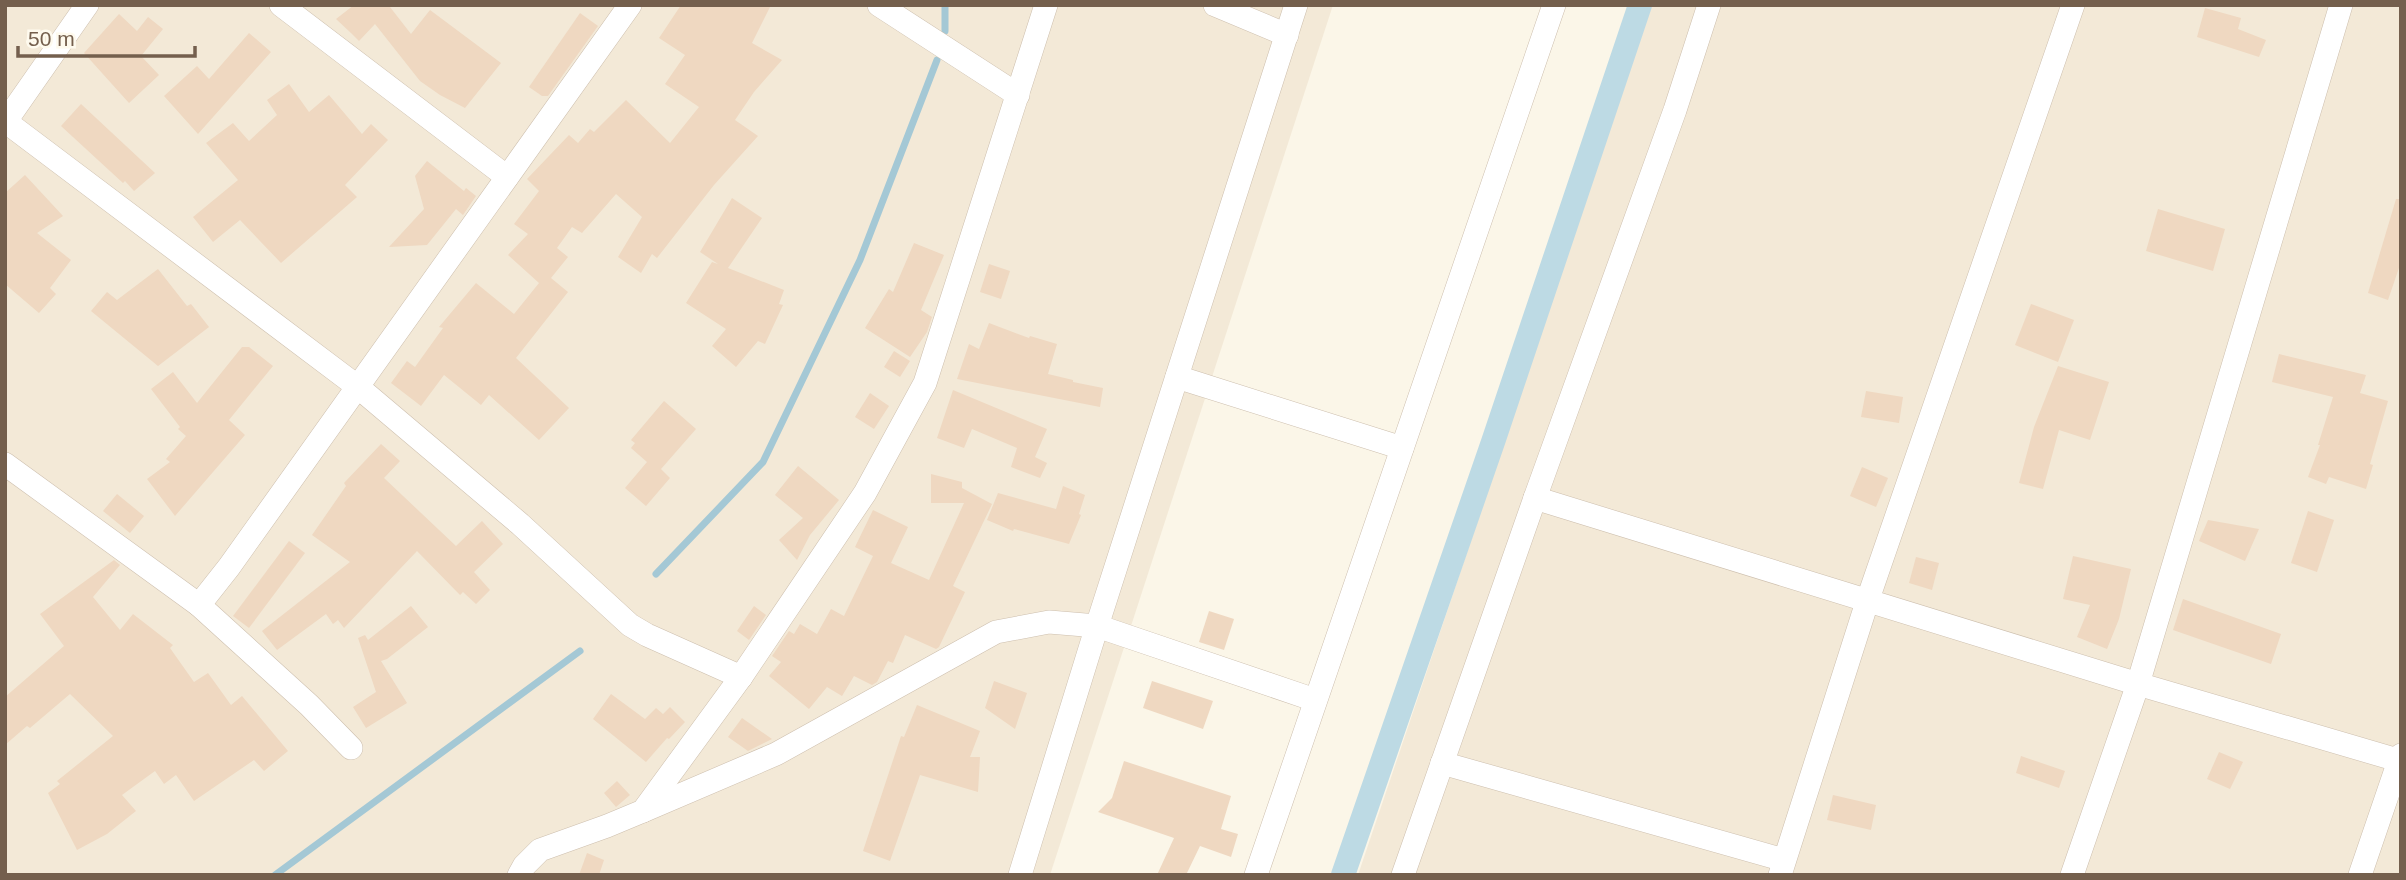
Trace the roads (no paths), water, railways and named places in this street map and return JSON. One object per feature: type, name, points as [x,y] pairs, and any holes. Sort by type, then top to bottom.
[{"type":"street","points":[[87,5],[5,121],[358,387],[520,524],[630,625],[740,677]]},
{"type":"street","points":[[281,5],[507,177]]},
{"type":"street","points":[[199,605],[229,567],[630,5]]},
{"type":"street","points":[[879,5],[1018,95]]},
{"type":"street","points":[[643,811],[740,677],[865,493],[925,383],[1046,5]]},
{"type":"street","points":[[1215,5],[1287,36]]},
{"type":"street","points":[[1022,874],[1097,626],[1296,5]]},
{"type":"street","points":[[1256,875],[1555,5]]},
{"type":"street","points":[[1403,875],[1675,110],[1709,5]]},
{"type":"street","points":[[1442,763],[1782,867],[1868,599],[2073,5]]},
{"type":"street","points":[[2072,875],[2138,684],[2341,5]]},
{"type":"street","points":[[1177,377],[1402,448]]},
{"type":"street","points":[[5,464],[199,605],[309,705],[351,748]]},
{"type":"street","points":[[1535,498],[2138,684],[2400,759],[2360,875]]},
{"type":"street","points":[[519,875],[540,850],[607,827],[776,754],[996,632],[1049,622],[1097,626],[1315,700]]},
{"type":"waterway","points":[[945,5],[945,31]]},
{"type":"waterway","points":[[1343,875],[1640,5]]},
{"type":"waterway","points":[[656,574],[763,462],[860,260],[937,60]]},
{"type":"waterway","points":[[275,875],[580,651]]}]
